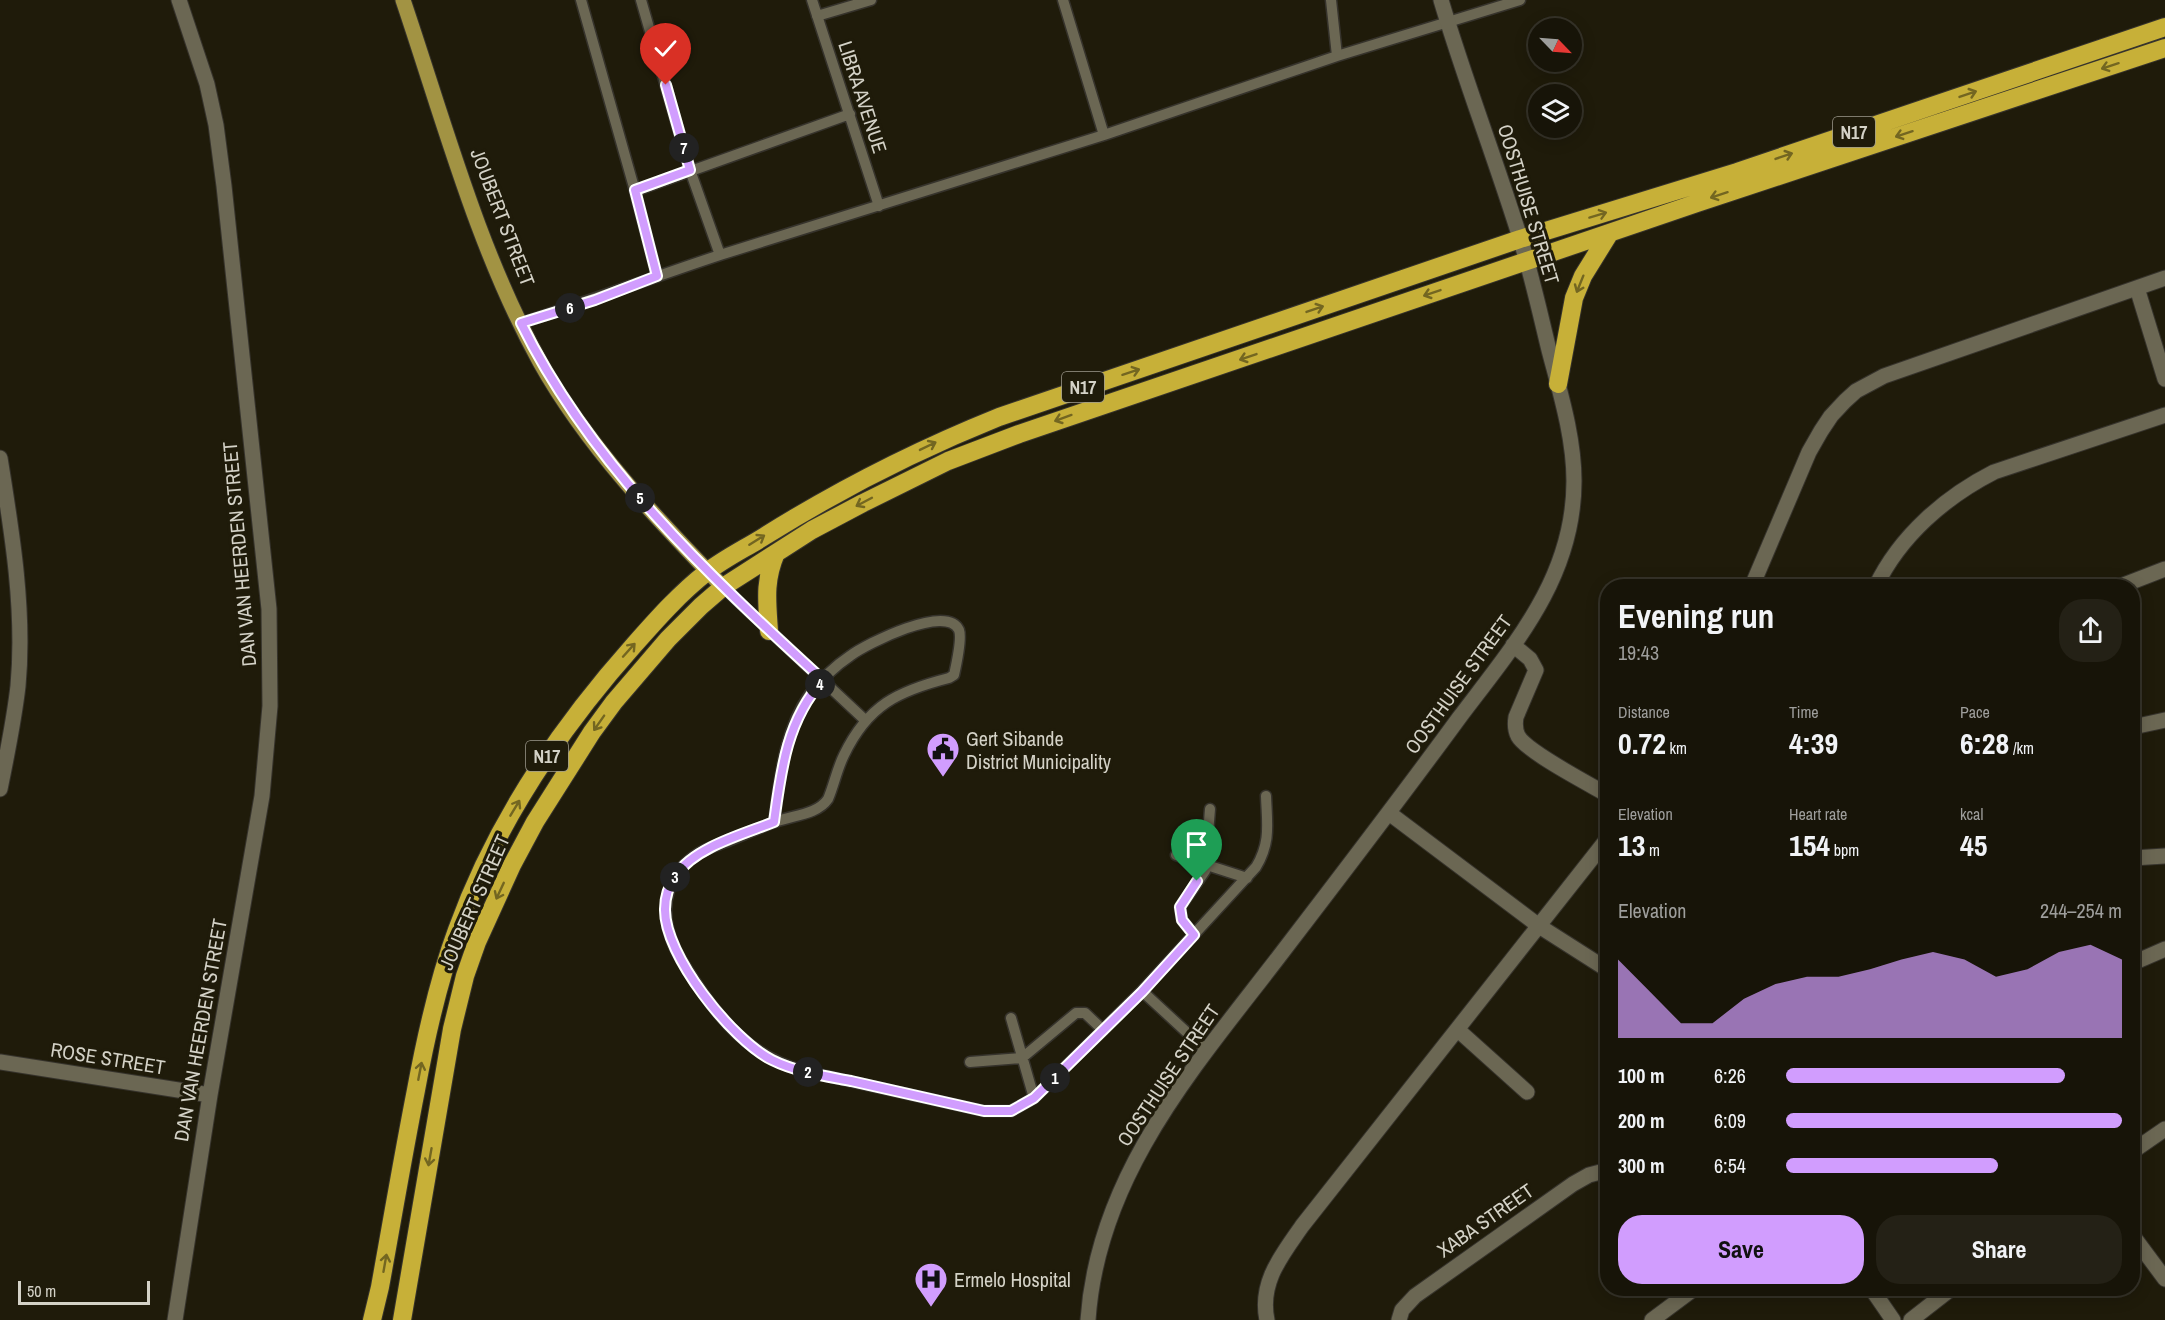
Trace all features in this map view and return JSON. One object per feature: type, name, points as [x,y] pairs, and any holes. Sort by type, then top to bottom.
[{"type":"highway","name":"N17","points":[[708,572],[815,504],[938,441],[1056,396],[1174,358],[1520,239],[1737,172],[2165,27]]},
{"type":"highway","name":"N17","points":[[723,587],[822,524],[948,461],[1088,409],[1231,363],[1697,203],[2165,48]]},
{"type":"highway","points":[[1558,384],[1574,298],[1583,276],[1609,234]]},
{"type":"highway","points":[[769,631],[766,585],[776,553]]},
{"type":"highway","name":"JOUBERT STREET","points":[[372,1320],[427,1032],[456,930],[476,884],[526,789],[576,714],[660,616],[708,572]]},
{"type":"highway","name":"JOUBERT STREET","points":[[402,1320],[452,1029],[465,976],[494,902],[535,822],[614,702],[668,639],[723,587]]},
{"type":"highway","points":[[406,1300],[410,1320]]},
{"type":"main road","name":"JOUBERT STREET","points":[[403,0],[496,271],[540,361],[567,406],[605,457],[723,587]]},
{"type":"street","name":"DAN VAN HEERDEN STREET","points":[[175,1320],[210,1095],[262,796],[270,706],[268,609],[227,210],[216,125],[207,84],[179,0]]},
{"type":"street","name":"OOSTHUISE STREET","points":[[1088,1320],[1096,1261],[1111,1211],[1153,1127],[1207,1051],[1389,813],[1536,614],[1561,560],[1569,532],[1574,478],[1570,433],[1520,239],[1442,0]]},
{"type":"street","points":[[1755,579],[1809,452],[1831,416],[1856,391],[1884,376],[2165,278]]},
{"type":"street","points":[[2137,288],[2165,380]]},
{"type":"street","points":[[1881,579],[1909,536],[1929,516],[1968,485],[1994,472],[2165,415]]},
{"type":"street","points":[[0,458],[17,583],[19,650],[15,705],[0,789]]},
{"type":"street","points":[[2138,579],[2165,568]]},
{"type":"street","points":[[1513,645],[1530,659],[1536,670],[1516,717],[1515,724],[1519,738],[1533,750],[1600,790]]},
{"type":"street","points":[[2140,725],[2165,720]]},
{"type":"street","points":[[1389,813],[1539,926],[1600,965]]},
{"type":"street","points":[[1267,1320],[1266,1287],[1280,1257],[1600,848]]},
{"type":"street","points":[[2140,858],[2165,856]]},
{"type":"street","points":[[2140,960],[2165,949]]},
{"type":"street","points":[[1458,1030],[1527,1092]]},
{"type":"street","name":"ROSE STREET","points":[[0,1062],[210,1095]]},
{"type":"street","points":[[2140,1146],[2165,1129]]},
{"type":"street","name":"XABA STREET","points":[[1399,1320],[1402,1310],[1415,1296],[1573,1184],[1600,1172]]},
{"type":"street","points":[[2140,1246],[2165,1280]]},
{"type":"street","points":[[1652,1320],[1684,1296]]},
{"type":"street","points":[[1876,1296],[1893,1320]]},
{"type":"street","points":[[1911,1320],[1942,1296]]},
{"type":"lane","points":[[581,0],[657,276]]},
{"type":"lane","points":[[641,0],[690,170],[720,255]]},
{"type":"lane","name":"LIBRA AVENUE","points":[[812,0],[879,206]]},
{"type":"lane","points":[[817,16],[871,0]]},
{"type":"lane","points":[[1063,0],[1104,135]]},
{"type":"lane","points":[[1331,0],[1337,56]]},
{"type":"lane","points":[[521,323],[595,300],[720,255],[1104,135],[1337,56],[1520,0]]},
{"type":"lane","points":[[635,190],[850,114]]},
{"type":"lane","points":[[723,587],[865,720]]},
{"type":"lane","points":[[774,822],[783,760],[790,737],[806,701],[823,680],[837,665],[862,648],[903,630],[939,620],[951,622],[956,626],[960,636],[954,675],[904,691],[865,720],[843,756],[828,799],[824,804],[815,810],[774,822],[699,854],[677,873],[669,887],[665,910],[672,942],[704,994],[734,1031],[755,1050],[772,1060],[804,1071],[984,1111],[1011,1111],[1034,1098],[1142,992],[1256,867],[1267,847],[1266,796]]},
{"type":"lane","points":[[1194,935],[1182,920],[1180,907],[1201,877],[1206,865],[1210,809]]},
{"type":"lane","points":[[1176,855],[1247,878]]},
{"type":"lane","points":[[1142,992],[1207,1051]]},
{"type":"lane","points":[[970,1062],[1022,1058],[1076,1013],[1085,1013],[1103,1030]]},
{"type":"lane","points":[[1011,1018],[1034,1098]]},
{"type":"place","name":"Gert Sibande District Municipality","points":[[943,778]]},
{"type":"place","name":"Ermelo Hospital","points":[[931,1308]]},
{"type":"route","points":[[666,85],[690,170],[635,190],[657,276],[595,300],[521,323],[540,361],[567,406],[605,457],[674,536],[723,587],[823,680],[806,701],[792,731],[783,760],[774,822],[699,854],[677,873],[669,887],[665,910],[672,942],[704,994],[734,1031],[755,1050],[786,1066],[984,1111],[1011,1111],[1034,1098],[1142,992],[1194,935],[1182,920],[1180,907],[1197,881]]}]
